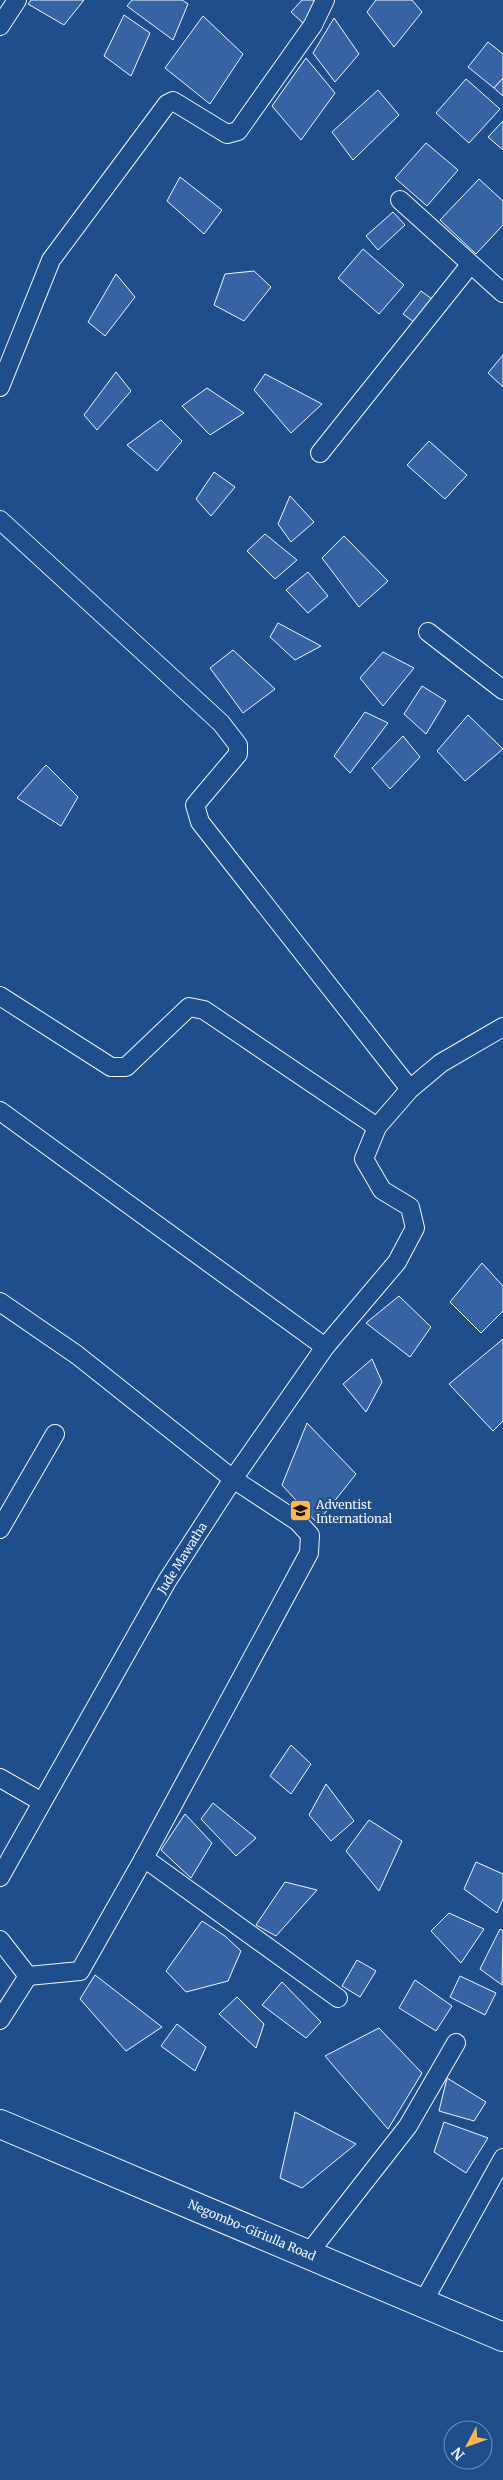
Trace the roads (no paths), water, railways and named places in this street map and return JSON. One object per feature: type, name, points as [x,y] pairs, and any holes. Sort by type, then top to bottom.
[{"type":"main road","name":"Negombo-Giriulla Road","points":[[1,2127],[503,2337]]},
{"type":"street","points":[[0,26],[17,0]]},
{"type":"street","points":[[0,387],[51,260],[167,104],[173,101],[227,134],[238,131],[313,25],[325,0]]},
{"type":"street","points":[[400,200],[503,293]]},
{"type":"street","points":[[320,453],[470,265]]},
{"type":"street","points":[[0,520],[221,723],[238,745],[238,754],[195,806],[200,822],[410,1089]]},
{"type":"street","points":[[428,632],[503,690]]},
{"type":"street","points":[[0,996],[111,1067],[126,1067],[189,1007],[204,1010],[377,1127],[410,1089],[441,1062],[503,1027]]},
{"type":"street","points":[[0,1111],[325,1347]]},
{"type":"street","name":"Jude Mawatha","points":[[0,1876],[167,1581],[233,1479],[325,1347],[397,1262],[415,1228],[410,1208],[382,1190],[364,1159],[377,1127]]},
{"type":"street","points":[[0,1302],[77,1355],[233,1479],[296,1521],[310,1535],[309,1554],[144,1858],[80,1971],[28,1976]]},
{"type":"street","points":[[0,1529],[55,1434]]},
{"type":"street","points":[[0,1778],[42,1802]]},
{"type":"street","points":[[144,1858],[338,1998]]},
{"type":"street","points":[[0,1940],[28,1976]]},
{"type":"street","points":[[0,2020],[28,1976]]},
{"type":"street","points":[[308,2254],[408,2126],[456,2043]]},
{"type":"street","points":[[422,2304],[503,2158]]},
{"type":"place","name":"Adventist International","points":[[300,1511]]}]
